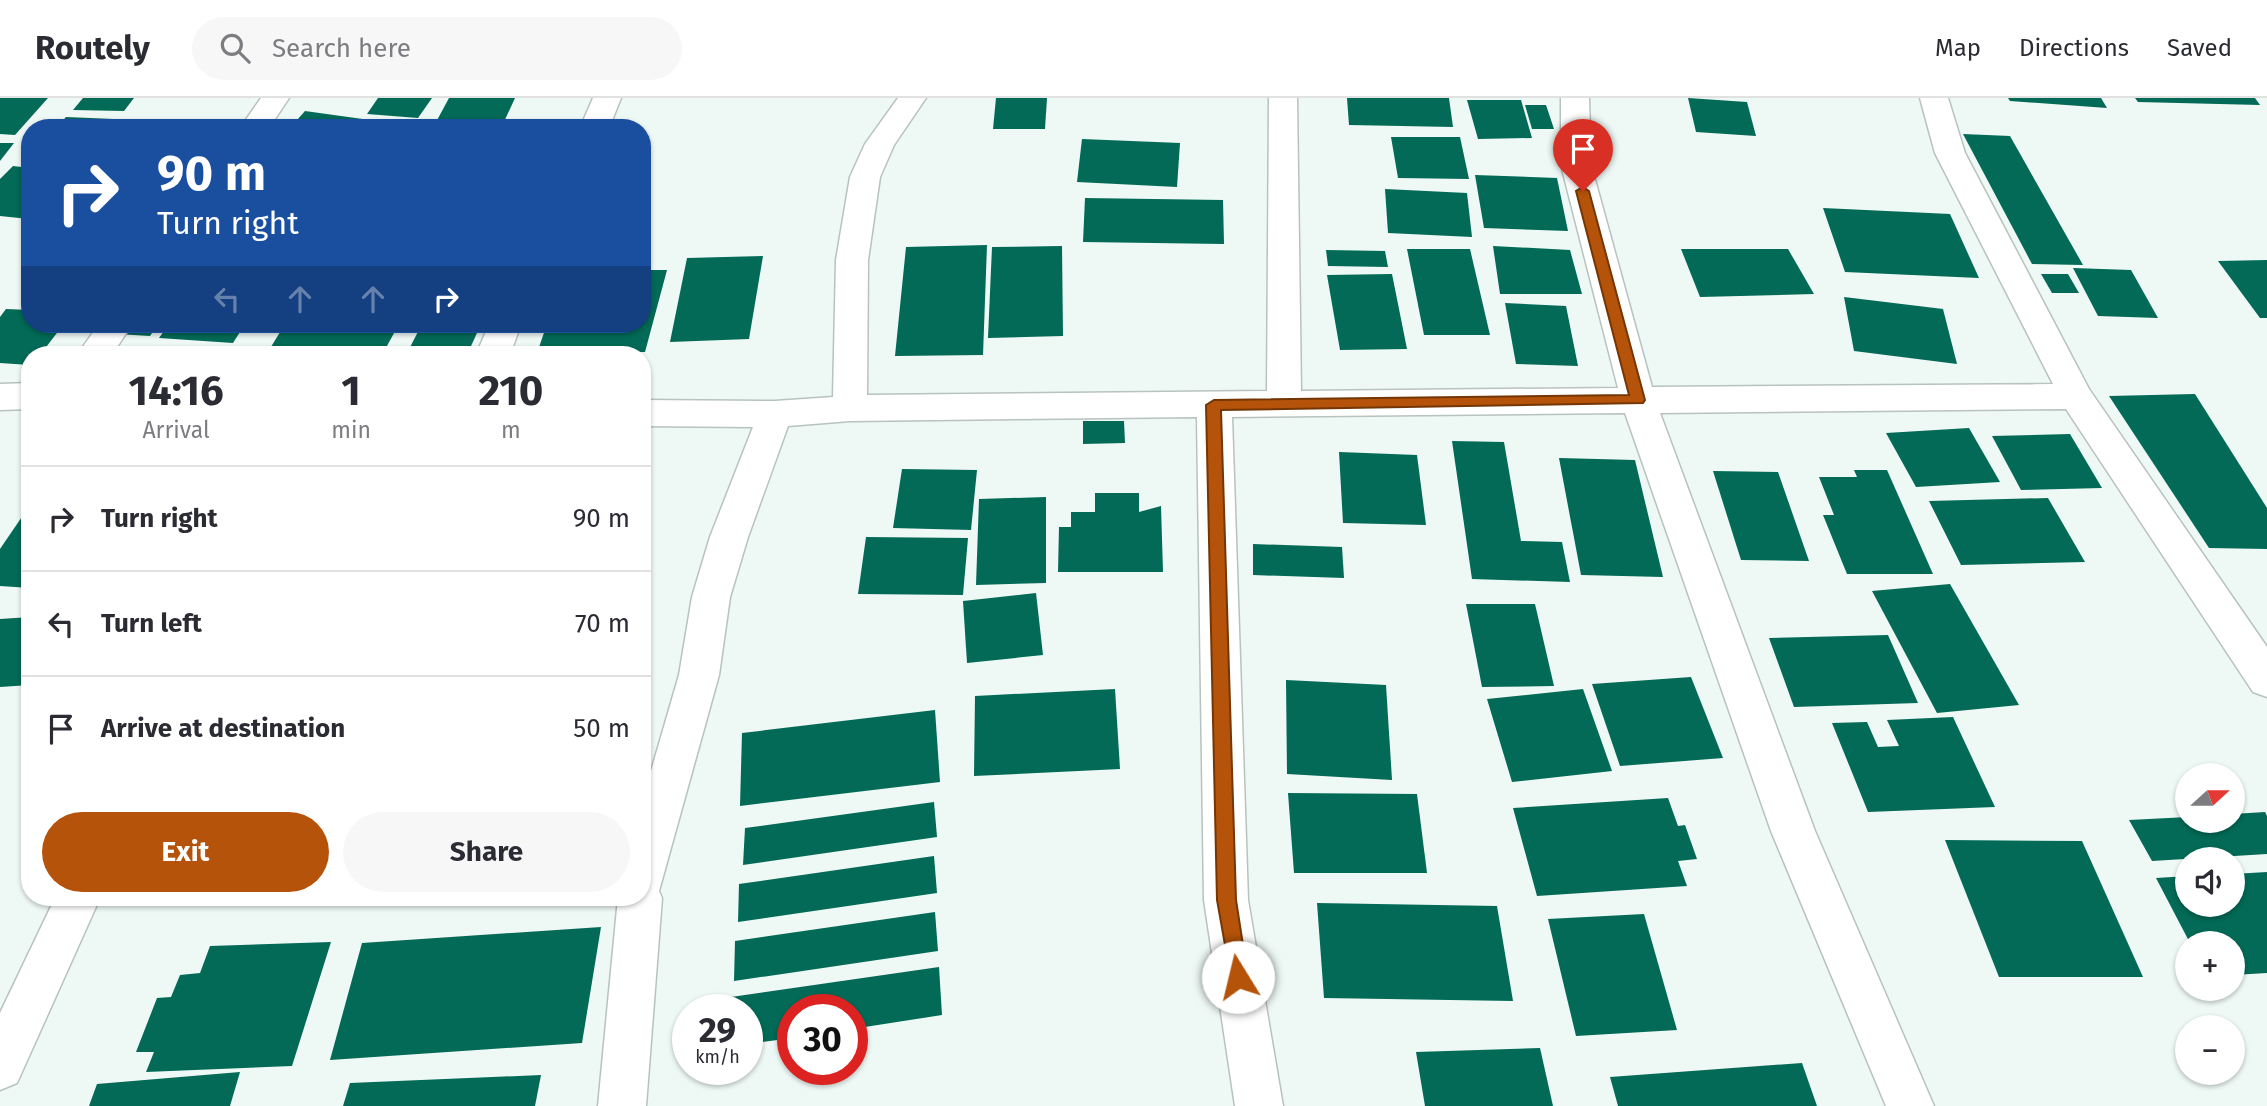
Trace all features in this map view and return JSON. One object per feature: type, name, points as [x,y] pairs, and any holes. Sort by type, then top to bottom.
[{"type":"street","points":[[260,119],[275,98]]},
{"type":"street","points":[[598,119],[607,98]]},
{"type":"street","points":[[850,408],[852,260],[865,177],[880,144],[912,98]]},
{"type":"street","points":[[1283,98],[1284,403]]},
{"type":"street","points":[[1576,98],[1576,165],[1638,400],[1793,831],[1910,1106]]},
{"type":"street","points":[[1934,98],[1950,153],[2076,396],[2267,680]]},
{"type":"street","points":[[0,397],[21,396]]},
{"type":"street","points":[[651,413],[775,414],[850,408],[2076,396]]},
{"type":"street","points":[[1214,405],[1226,900],[1259,1106]]},
{"type":"street","points":[[651,847],[699,675],[711,597],[729,537],[775,414]]},
{"type":"street","points":[[0,1066],[74,906]]},
{"type":"street","points":[[622,1106],[639,906]]},
{"type":"building","points":[[0,98],[48,98],[29,119],[21,119],[21,128],[15,135],[0,134]]},
{"type":"building","points":[[83,98],[134,98],[124,111],[73,110]]},
{"type":"building","points":[[378,98],[432,98],[418,118],[367,114]]},
{"type":"building","points":[[449,98],[515,98],[505,119],[438,119]]},
{"type":"building","points":[[996,98],[1047,98],[1045,129],[993,129]]},
{"type":"building","points":[[1347,98],[1449,98],[1453,127],[1349,125]]},
{"type":"building","points":[[1688,98],[1747,102],[1756,136],[1696,132]]},
{"type":"building","points":[[2008,98],[2101,98],[2107,108],[2010,101]]},
{"type":"building","points":[[2135,98],[2255,98],[2260,105],[2138,102]]},
{"type":"building","points":[[1467,100],[1521,100],[1532,138],[1478,139]]},
{"type":"building","points":[[1525,105],[1546,105],[1554,129],[1532,129]]},
{"type":"building","points":[[305,111],[363,119],[298,119]]},
{"type":"building","points":[[66,117],[113,119],[64,119]]},
{"type":"building","points":[[1963,134],[2010,136],[2083,265],[2032,264]]},
{"type":"building","points":[[1391,137],[1460,137],[1469,179],[1398,178]]},
{"type":"building","points":[[1082,139],[1180,143],[1177,187],[1077,182]]},
{"type":"building","points":[[0,143],[14,143],[0,161]]},
{"type":"building","points":[[13,166],[21,167],[21,218],[0,216],[0,179]]},
{"type":"building","points":[[1475,175],[1557,178],[1568,231],[1484,228]]},
{"type":"building","points":[[1385,189],[1467,193],[1472,237],[1388,233]]},
{"type":"building","points":[[1085,198],[1223,200],[1224,244],[1083,242]]},
{"type":"building","points":[[1823,208],[1950,214],[1979,278],[1845,272]]},
{"type":"building","points":[[987,245],[983,355],[895,356],[906,247]]},
{"type":"building","points":[[1062,246],[1063,336],[988,338],[992,247]]},
{"type":"building","points":[[1493,246],[1570,250],[1582,294],[1500,294]]},
{"type":"building","points":[[1407,249],[1470,249],[1490,335],[1424,335]]},
{"type":"building","points":[[1681,249],[1788,249],[1814,294],[1700,297]]},
{"type":"building","points":[[1326,250],[1385,251],[1388,267],[1328,266]]},
{"type":"building","points":[[763,256],[749,339],[670,342],[687,258]]},
{"type":"building","points":[[2267,260],[2267,318],[2260,318],[2218,261]]},
{"type":"building","points":[[2073,268],[2131,270],[2158,318],[2098,316]]},
{"type":"building","points":[[651,270],[667,270],[651,330]]},
{"type":"building","points":[[1392,274],[1407,349],[1340,350],[1327,275]]},
{"type":"building","points":[[2041,274],[2068,274],[2079,293],[2052,293]]},
{"type":"building","points":[[1844,297],[1943,309],[1957,364],[1854,351]]},
{"type":"building","points":[[1505,303],[1566,306],[1578,366],[1516,364]]},
{"type":"building","points":[[6,309],[21,310],[21,333],[57,333],[47,346],[21,346],[21,364],[0,363],[0,317]]},
{"type":"building","points":[[118,333],[152,333],[150,336]]},
{"type":"building","points":[[163,333],[239,333],[233,343],[159,338]]},
{"type":"building","points":[[279,333],[394,333],[387,346],[272,346]]},
{"type":"building","points":[[417,333],[477,333],[471,346],[411,346]]},
{"type":"building","points":[[544,333],[650,333],[647,346],[539,346]]},
{"type":"building","points":[[2195,394],[2267,508],[2267,549],[2209,548],[2109,396]]},
{"type":"building","points":[[1083,421],[1124,421],[1125,443],[1083,444]]},
{"type":"building","points":[[1969,428],[2000,482],[1916,487],[1886,433]]},
{"type":"building","points":[[2070,434],[2102,488],[2021,490],[1992,436]]},
{"type":"building","points":[[1452,441],[1504,442],[1521,541],[1562,542],[1570,582],[1472,579]]},
{"type":"building","points":[[1339,452],[1417,455],[1426,525],[1343,523]]},
{"type":"building","points":[[1559,458],[1635,460],[1663,577],[1581,575]]},
{"type":"building","points":[[902,469],[977,470],[971,530],[893,528]]},
{"type":"building","points":[[1854,470],[1887,470],[1933,574],[1847,574],[1823,515],[1834,515],[1819,477],[1857,477]]},
{"type":"building","points":[[1713,471],[1778,472],[1809,561],[1741,560]]},
{"type":"building","points":[[1095,493],[1139,493],[1139,512],[1161,506],[1163,572],[1058,572],[1059,527],[1071,527],[1071,512],[1095,512]]},
{"type":"building","points":[[1046,497],[1046,583],[976,585],[979,499]]},
{"type":"building","points":[[2048,498],[2085,562],[1961,565],[1929,501]]},
{"type":"building","points":[[21,518],[21,587],[0,586],[0,549]]},
{"type":"building","points":[[866,537],[968,538],[963,595],[858,594]]},
{"type":"building","points":[[1253,544],[1342,547],[1344,578],[1253,575]]},
{"type":"building","points":[[1950,584],[2019,705],[1937,713],[1872,591]]},
{"type":"building","points":[[1036,593],[1043,655],[967,663],[963,601]]},
{"type":"building","points":[[1466,604],[1535,604],[1554,686],[1482,687]]},
{"type":"building","points":[[21,618],[21,686],[0,687],[0,619]]},
{"type":"building","points":[[1888,635],[1918,703],[1794,707],[1769,638]]},
{"type":"building","points":[[1691,677],[1723,758],[1620,766],[1592,684]]},
{"type":"building","points":[[1286,680],[1386,685],[1392,780],[1287,774]]},
{"type":"building","points":[[1115,689],[1120,769],[974,776],[975,696]]},
{"type":"building","points":[[1583,689],[1612,771],[1512,782],[1487,699]]},
{"type":"building","points":[[935,710],[940,782],[740,806],[742,733]]},
{"type":"building","points":[[1953,717],[1995,807],[1868,812],[1832,723],[1867,722],[1878,747],[1899,746],[1887,720]]},
{"type":"building","points":[[1288,793],[1417,794],[1427,873],[1294,873]]},
{"type":"building","points":[[1668,798],[1678,826],[1685,825],[1697,859],[1678,861],[1687,886],[1537,896],[1513,808]]},
{"type":"building","points":[[934,802],[937,837],[743,865],[745,828]]},
{"type":"building","points":[[2265,812],[2267,854],[2245,855],[2245,847],[2175,847],[2175,860],[2152,861],[2129,820],[2175,818],[2175,833],[2245,833],[2245,813]]},
{"type":"building","points":[[1945,840],[2082,841],[2143,977],[1999,977]]},
{"type":"building","points":[[934,856],[937,893],[738,922],[739,884]]},
{"type":"building","points":[[2267,872],[2267,973],[2245,974],[2245,931],[2184,931],[2176,917],[2245,917],[2245,873]]},
{"type":"building","points":[[2175,877],[2175,914],[2156,878]]},
{"type":"building","points":[[1317,903],[1497,906],[1513,1001],[1324,998]]},
{"type":"building","points":[[935,912],[938,951],[734,981],[735,941]]},
{"type":"building","points":[[1644,914],[1677,1030],[1576,1036],[1548,919]]},
{"type":"building","points":[[601,927],[582,1043],[330,1060],[362,943]]},
{"type":"building","points":[[331,942],[292,1066],[146,1072],[154,1052],[136,1052],[157,998],[171,997],[180,975],[200,973],[210,946]]},
{"type":"building","points":[[939,967],[942,1015],[868,1027],[868,994],[777,994],[777,1040],[763,1042],[763,994],[752,994]]},
{"type":"building","points":[[1540,1048],[1553,1106],[1425,1106],[1416,1052]]},
{"type":"building","points":[[1802,1063],[1817,1106],[1618,1106],[1610,1077]]},
{"type":"building","points":[[240,1072],[230,1106],[89,1106],[97,1084]]},
{"type":"building","points":[[541,1075],[535,1106],[343,1106],[350,1083]]},
{"type":"route","points":[[1238,977],[1226,900],[1214,405],[1638,400],[1583,191]]}]
